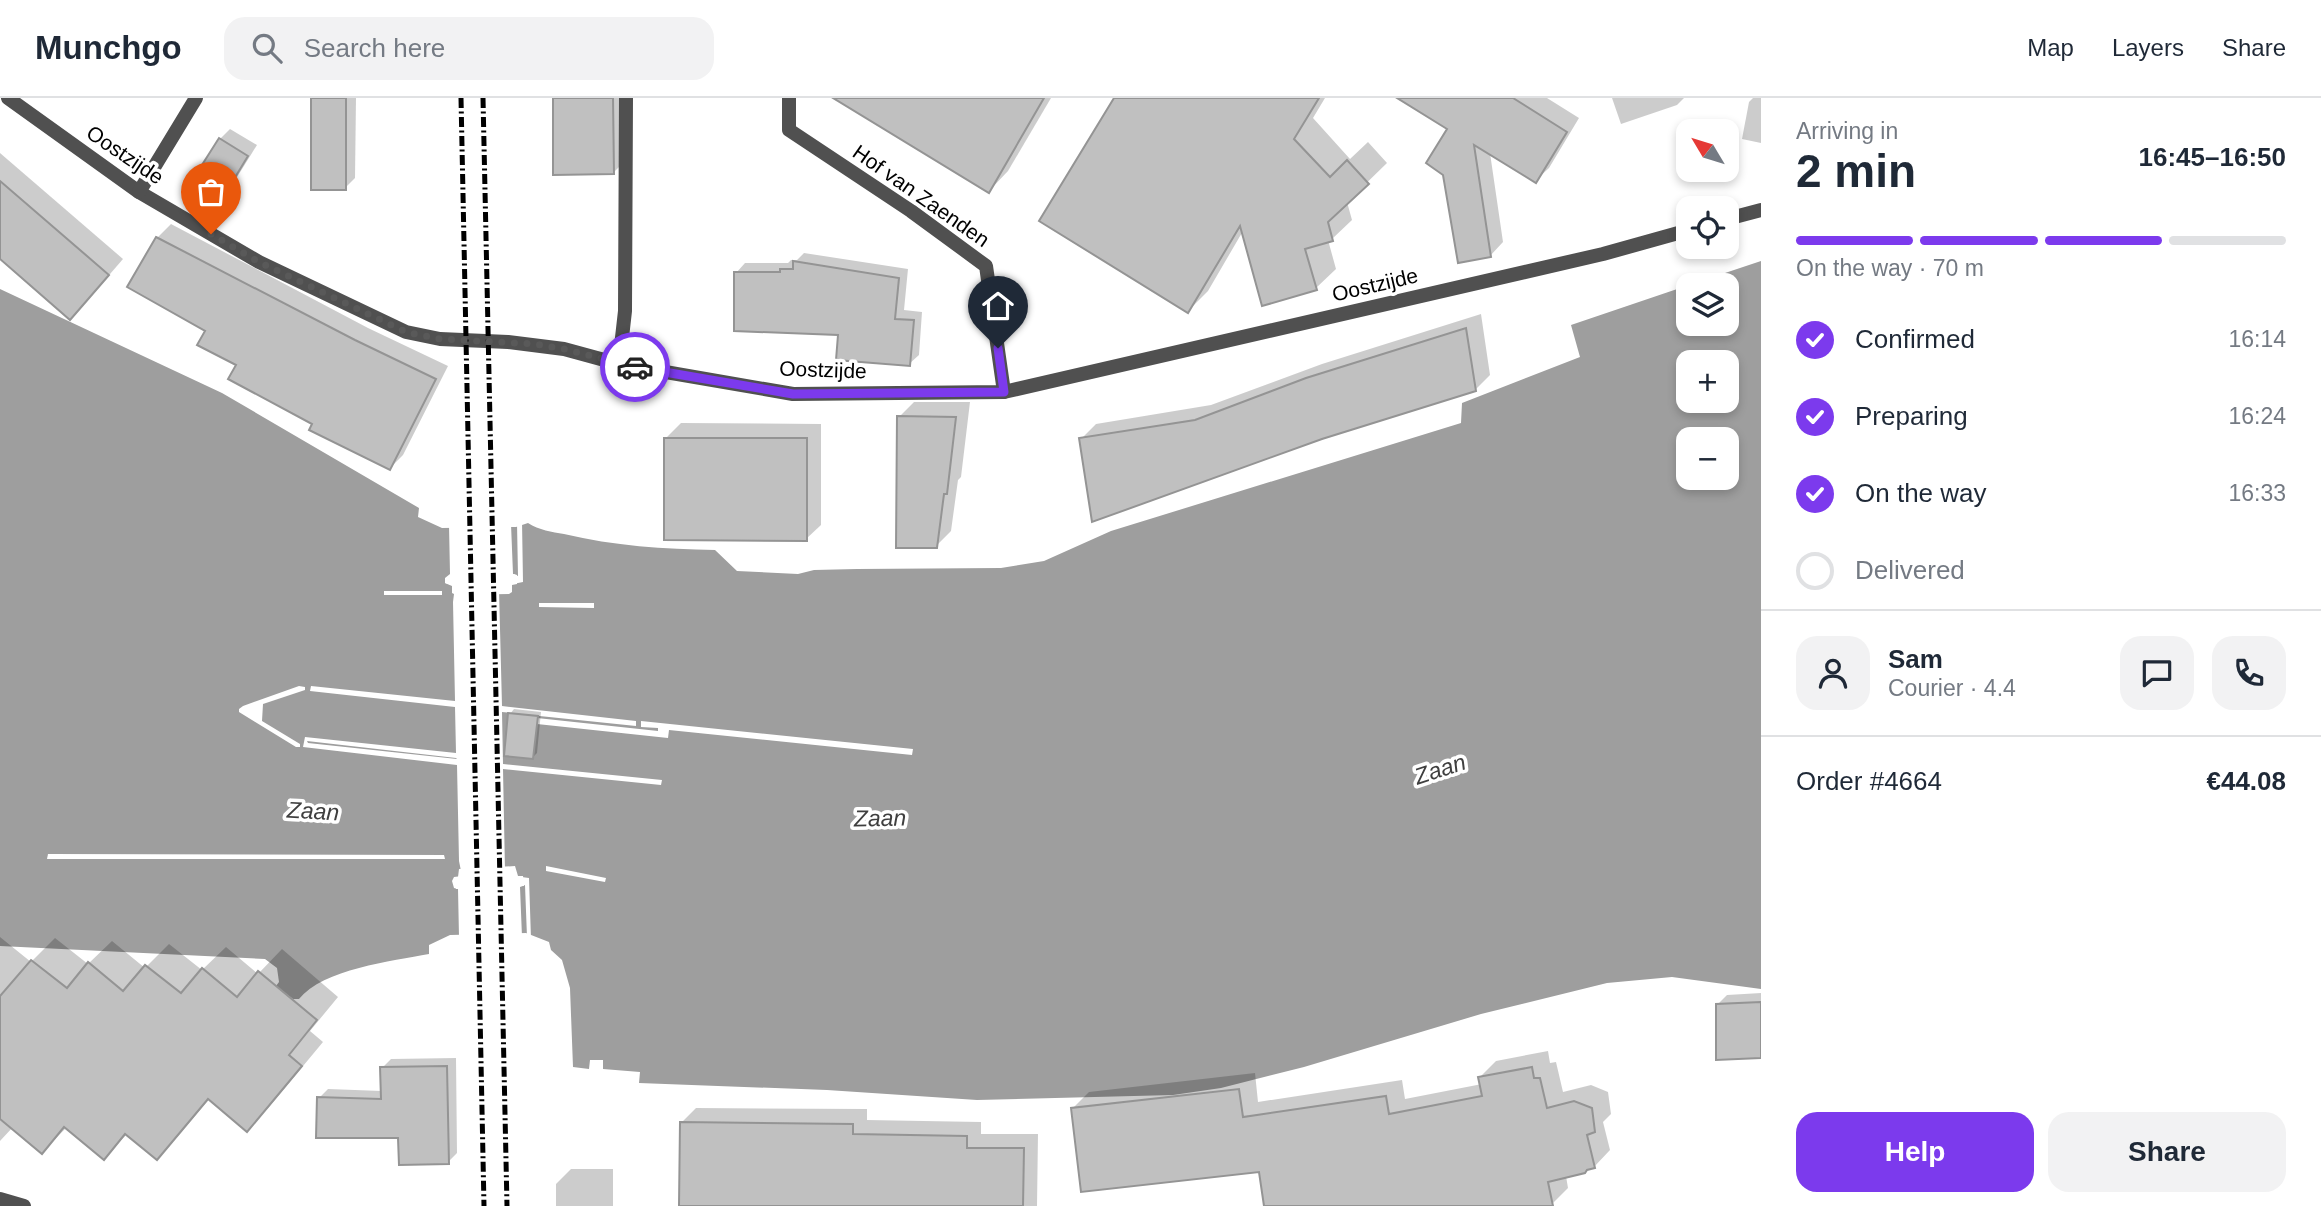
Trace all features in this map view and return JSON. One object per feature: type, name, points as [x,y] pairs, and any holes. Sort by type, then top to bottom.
[{"type":"street","name":"Oostzijde","points":[[8,98],[139,192],[259,262],[406,332],[440,339],[535,344],[619,364],[793,394],[1004,392],[1603,254],[1676,234]]},
{"type":"street","points":[[139,192],[196,98]]},
{"type":"street","points":[[619,364],[625,311],[626,98]]},
{"type":"street","name":"Hof van Zaenden","points":[[789,98],[789,130],[911,211],[986,266],[1004,392]]},
{"type":"street","points":[[1739,216],[1761,210]]},
{"type":"street","points":[[0,1199],[24,1206]]},
{"type":"water","name":"Zaan","points":[[1761,261],[1761,989],[1672,977],[1607,983],[1481,1014],[1304,1067],[1221,1088],[1173,1095],[977,1100],[827,1090],[639,1083],[640,1072],[603,1069],[603,1060],[590,1060],[589,1069],[573,1067],[570,988],[562,960],[551,950],[549,942],[526,933],[450,935],[429,945],[429,954],[341,973],[324,980],[299,999],[293,999],[276,986],[279,982],[277,968],[265,959],[0,946],[0,289],[222,393],[419,508],[418,517],[442,528],[516,527],[528,523],[546,530],[620,544],[715,550],[737,571],[798,574],[814,570],[1001,568],[1044,561],[1111,531],[1461,423],[1462,403],[1580,357],[1571,325],[1676,289],[1676,336],[1739,336],[1739,273],[1725,273]],"holes":[[[450,575],[517,575],[517,584],[512,585],[512,592],[509,594],[456,595],[452,593],[452,586],[445,583]],[[515,866],[518,876],[523,876],[524,886],[456,889],[454,877],[458,877],[459,869]]]},
{"type":"pier","points":[[522,521],[523,582],[508,585],[515,581],[514,578],[448,580],[455,584],[457,591],[499,590],[502,706],[636,721],[636,726],[502,712],[503,764],[662,780],[661,785],[503,769],[505,871],[462,872],[462,876],[459,861],[457,765],[303,747],[305,737],[456,753],[455,707],[310,691],[311,686],[455,701],[455,586],[445,583],[445,578],[450,574],[449,525],[446,525],[511,524],[513,574],[518,576],[517,523]],"holes":[[[307,741],[456,758],[308,743]]]},
{"type":"pier","points":[[384,591],[442,591],[442,595],[384,595]]},
{"type":"pier","points":[[539,603],[594,603],[594,608],[539,607]]},
{"type":"pier","points":[[299,686],[305,687],[305,690],[263,704],[262,721],[300,744],[300,747],[239,712],[243,706]]},
{"type":"pier","points":[[537,718],[658,731],[658,728],[641,727],[641,721],[913,749],[912,755],[669,730],[668,738],[537,724]]},
{"type":"pier","points":[[48,854],[444,855],[445,859],[47,859]]},
{"type":"pier","points":[[546,866],[606,878],[605,882],[546,871]]},
{"type":"pier","points":[[462,876],[456,880],[456,884],[522,883],[522,879],[516,879],[514,876],[529,878],[531,939],[527,937],[525,885],[520,887],[522,937],[457,938],[458,889],[454,888],[454,877]]},
{"type":"building","points":[[311,98],[346,98],[346,190],[311,190]]},
{"type":"building","points":[[553,98],[613,98],[614,174],[553,175]]},
{"type":"building","points":[[833,98],[1044,98],[989,193]]},
{"type":"building","points":[[1114,98],[1319,98],[1294,139],[1330,177],[1347,160],[1369,184],[1328,222],[1333,241],[1305,249],[1317,290],[1262,306],[1240,226],[1188,313],[1039,221]]},
{"type":"building","points":[[1397,98],[1513,98],[1567,132],[1536,183],[1474,145],[1491,257],[1458,263],[1443,175],[1426,163],[1447,129]]},
{"type":"building","points":[[219,138],[248,156],[225,194],[195,176]]},
{"type":"building","points":[[0,181],[109,275],[70,320],[0,259]]},
{"type":"building","points":[[156,237],[436,379],[390,470],[309,430],[312,424],[228,379],[236,365],[197,345],[205,331],[127,287]]},
{"type":"building","points":[[793,261],[899,278],[895,319],[914,320],[910,366],[836,360],[838,335],[734,331],[734,272],[780,272],[780,269],[793,269]]},
{"type":"building","points":[[1466,328],[1476,391],[1322,439],[1092,522],[1079,438],[1195,420],[1306,378]]},
{"type":"building","points":[[897,416],[956,417],[947,494],[944,494],[937,548],[896,548]]},
{"type":"building","points":[[664,438],[807,438],[807,541],[664,540]]},
{"type":"building","points":[[508,713],[538,716],[533,759],[504,756]]},
{"type":"building","points":[[31,960],[67,988],[88,962],[123,991],[145,965],[181,993],[202,968],[237,997],[258,971],[317,1020],[289,1055],[302,1066],[247,1132],[208,1099],[157,1160],[125,1134],[104,1160],[64,1127],[42,1154],[0,1119],[0,996]]},
{"type":"building","points":[[1761,1002],[1761,1058],[1716,1060],[1716,1004]]},
{"type":"building","points":[[447,1066],[449,1164],[399,1165],[398,1138],[316,1138],[317,1097],[381,1099],[380,1067]]},
{"type":"building","points":[[1532,1067],[1534,1078],[1540,1078],[1547,1108],[1574,1101],[1592,1108],[1595,1132],[1587,1135],[1595,1168],[1548,1182],[1553,1206],[1264,1206],[1259,1172],[1081,1192],[1071,1108],[1239,1089],[1243,1117],[1386,1096],[1389,1114],[1482,1096],[1478,1077]]},
{"type":"building","points":[[680,1122],[853,1124],[853,1134],[967,1136],[967,1148],[1024,1148],[1023,1206],[679,1206]]},
{"type":"railway","points":[[461,98],[484,1206]]},
{"type":"railway","points":[[483,98],[507,1206]]},
{"type":"way so far","points":[[211,234],[259,262],[406,332],[440,339],[535,344],[635,367]]},
{"type":"route","points":[[635,367],[793,394],[1004,392],[998,348]]}]
